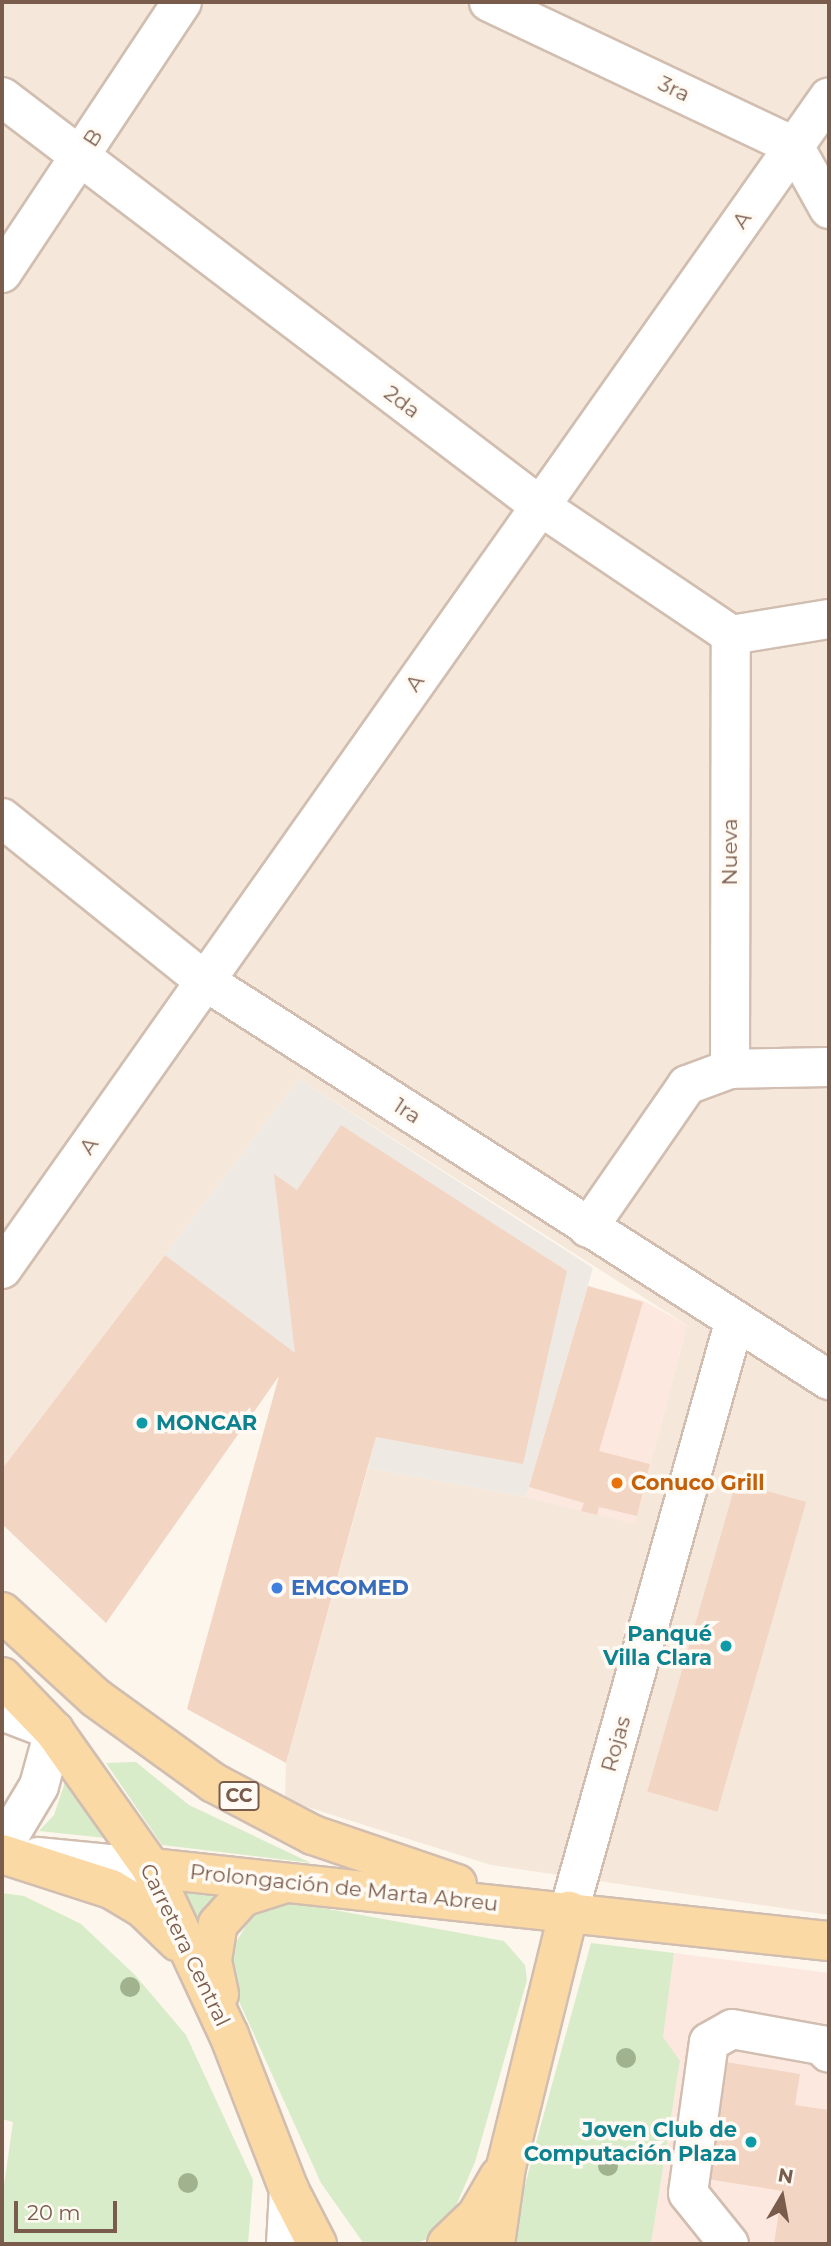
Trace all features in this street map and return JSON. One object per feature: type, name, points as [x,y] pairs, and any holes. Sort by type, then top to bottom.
[{"type":"main road","name":"CC","points":[[2,1612],[96,1698],[214,1783],[313,1835],[518,1905],[800,1942],[829,1941]]},
{"type":"main road","name":"Carretera Central","points":[[2,1676],[54,1731],[151,1868],[229,2035],[289,2190],[317,2244]]},
{"type":"main road","points":[[2,1852],[111,1889],[144,1909],[192,1956]]},
{"type":"main road","name":"Prolongación de Marta Abreu","points":[[151,1868],[518,1905]]},
{"type":"main road","points":[[229,2035],[212,1960],[219,1924],[242,1897],[288,1882]]},
{"type":"main road","name":"Rojas","points":[[506,2166],[569,1911]]},
{"type":"main road","points":[[447,2244],[477,2215],[506,2166]]},
{"type":"main road","points":[[495,2244],[506,2166]]},
{"type":"street","name":"B","points":[[2,273],[182,2]]},
{"type":"street","name":"3ra","points":[[489,2],[794,146]]},
{"type":"street","name":"2da","points":[[2,97],[78,160],[540,506],[731,635]]},
{"type":"street","name":"A","points":[[2,1269],[829,97]]},
{"type":"street","points":[[794,146],[829,209]]},
{"type":"street","points":[[731,635],[829,619]]},
{"type":"street","name":"Nueva","points":[[730,1069],[731,635]]},
{"type":"street","name":"1ra","points":[[2,818],[205,981],[734,1323],[829,1380]]},
{"type":"street","points":[[588,1228],[687,1085],[730,1069],[829,1067]]},
{"type":"street","name":"Rojas","points":[[569,1911],[734,1323]]},
{"type":"street","points":[[2,1711],[54,1731],[39,1786],[2,1852]]},
{"type":"street","name":"Prolongación de Marta Abreu","points":[[2,1852],[151,1868]]},
{"type":"street","points":[[729,2244],[688,2193],[709,2042],[732,2029],[821,2045],[829,2053]]},
{"type":"street","points":[[286,2244],[289,2190]]},
{"type":"shaded area","points":[[2,2],[829,2],[829,1915],[491,1865],[285,1800],[286,1763],[368,1468],[526,1497],[635,1523],[687,1325],[299,1079],[2,1469]]},
{"type":"shaded area","points":[[299,1079],[593,1268],[526,1497],[368,1468],[376,1436],[294,1353],[165,1255]]},
{"type":"shaded area","points":[[588,1286],[644,1301],[687,1325],[635,1524],[526,1497]]},
{"type":"shaded area","points":[[674,1953],[829,1973],[829,2244],[651,2244],[680,2062],[662,2037]]},
{"type":"green space","points":[[136,1762],[189,1805],[311,1863],[162,1845],[106,1763]]},
{"type":"green space","points":[[66,1779],[105,1838],[39,1831],[54,1815]]},
{"type":"green space","points":[[178,1888],[220,1891],[200,1939]]},
{"type":"green space","points":[[2,1893],[24,1896],[81,1924],[135,1975],[186,2035],[253,2180],[248,2244],[2,2244],[2,2199],[13,2122],[2,2119]]},
{"type":"green space","points":[[279,1900],[504,1941],[525,1965],[527,1980],[475,2162],[455,2208],[425,2240],[413,2244],[364,2244],[321,2183],[229,1979],[235,1944],[254,1912]]},
{"type":"green space","points":[[591,1943],[674,1953],[663,2037],[680,2061],[651,2244],[515,2244],[516,2220]]},
{"type":"building","points":[[341,1125],[567,1271],[523,1464],[376,1437],[286,1763],[187,1709],[279,1376],[106,1623],[2,1524],[2,1469],[165,1255],[295,1353],[274,1174],[297,1190]]},
{"type":"building","points":[[588,1286],[643,1302],[599,1451],[650,1464],[637,1516],[599,1507],[597,1515],[581,1511],[584,1503],[529,1487]]},
{"type":"building","name":"Panqué Villa Clara","points":[[736,1482],[806,1502],[717,1812],[647,1792]]},
{"type":"building","points":[[726,2062],[800,2074],[795,2105],[829,2110],[828,2244],[774,2244],[782,2191],[707,2179]]},
{"type":"place","name":"MONCAR","points":[[142,1423]]},
{"type":"place","name":"Conuco Grill","points":[[617,1483]]},
{"type":"place","name":"EMCOMED","points":[[277,1588]]},
{"type":"place","name":"Panqué Villa Clara","points":[[726,1646]]},
{"type":"place","name":"Joven Club de Computación Plaza","points":[[751,2142]]}]
